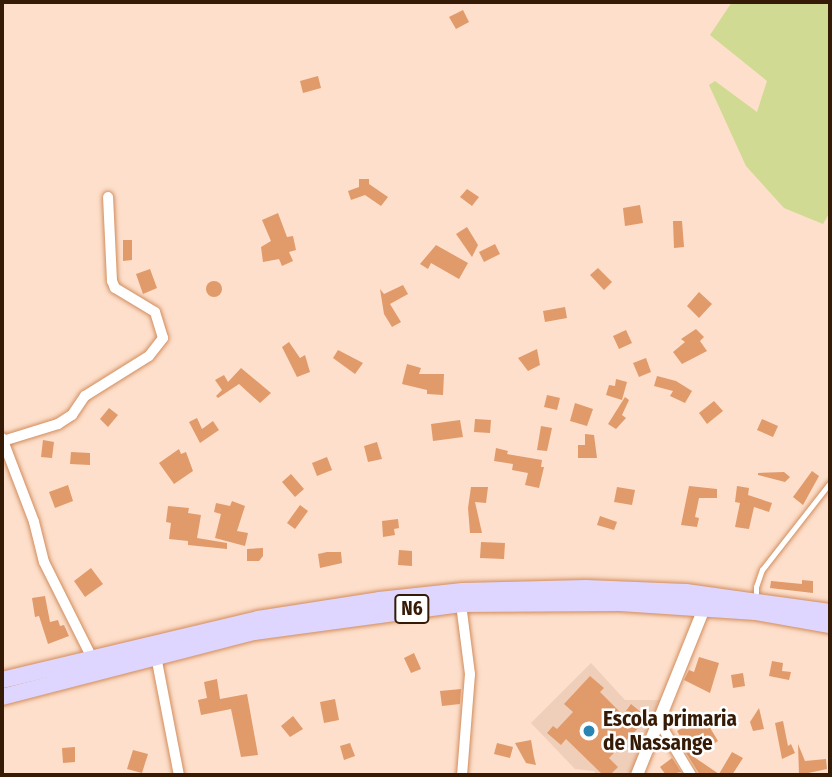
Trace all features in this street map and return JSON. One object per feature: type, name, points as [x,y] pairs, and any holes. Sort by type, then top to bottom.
[{"type":"highway","name":"N6","points":[[2,696],[96,664],[258,619],[379,600],[463,591],[586,587],[686,592],[830,612]]},
{"type":"highway","name":"N6","points":[[2,680],[156,656],[254,632],[461,604],[563,602],[704,608],[757,612],[830,625]]},
{"type":"street","points":[[96,664],[44,562],[34,522],[3,440],[58,424],[72,415],[85,396],[149,356],[163,338],[155,312],[116,288],[112,281],[108,197]]},
{"type":"street","points":[[461,604],[470,674],[462,775]]},
{"type":"street","points":[[637,775],[704,608]]},
{"type":"street","points":[[156,656],[179,775]]},
{"type":"street","points":[[659,722],[691,775]]},
{"type":"lane","points":[[756,601],[756,587],[762,570],[830,483]]},
{"type":"shaded area","points":[[591,663],[625,700],[664,700],[633,775],[597,775],[594,771],[575,769],[531,723]]},
{"type":"green space","points":[[732,2],[830,2],[830,212],[823,224],[784,208],[746,166],[709,85],[715,81],[757,112],[767,81],[710,35]]},
{"type":"building","points":[[463,10],[469,22],[456,29],[449,17]]},
{"type":"building","points":[[318,76],[321,88],[303,93],[300,81]]},
{"type":"building","points":[[359,179],[369,179],[369,184],[388,197],[381,206],[365,195],[351,200],[348,191],[359,187]]},
{"type":"building","points":[[467,189],[479,197],[472,206],[460,197]]},
{"type":"building","points":[[640,205],[643,223],[625,226],[623,208]]},
{"type":"building","points":[[278,213],[287,237],[293,236],[296,250],[289,252],[293,261],[282,266],[279,259],[263,262],[261,247],[271,241],[262,220]]},
{"type":"building","points":[[673,221],[682,221],[684,247],[674,248]]},
{"type":"building","points":[[467,227],[478,245],[472,257],[456,234]]},
{"type":"building","points":[[123,240],[132,240],[132,260],[123,261]]},
{"type":"building","points":[[495,244],[500,254],[484,262],[479,252]]},
{"type":"building","points":[[436,245],[468,263],[459,279],[431,263],[428,269],[420,264]]},
{"type":"building","points":[[598,268],[612,282],[604,290],[590,275]]},
{"type":"building","points":[[150,269],[157,288],[143,294],[136,274]]},
{"type":"building","points":[[211,281],[217,281],[222,289],[220,295],[211,297],[206,292],[206,286]]},
{"type":"building","points":[[403,285],[408,294],[390,304],[401,322],[392,327],[384,314],[380,289],[384,294]]},
{"type":"building","points":[[699,292],[712,304],[699,318],[687,306]]},
{"type":"building","points":[[565,307],[567,318],[545,322],[543,311]]},
{"type":"building","points":[[696,329],[704,337],[700,341],[707,351],[682,364],[673,352],[685,342],[681,339]]},
{"type":"building","points":[[626,330],[632,343],[619,349],[613,336]]},
{"type":"building","points":[[289,342],[300,358],[305,355],[310,372],[297,377],[282,347]]},
{"type":"building","points":[[537,349],[540,365],[528,371],[518,358]]},
{"type":"building","points":[[338,350],[363,363],[355,374],[333,358]]},
{"type":"building","points":[[646,358],[651,372],[639,377],[633,363]]},
{"type":"building","points":[[407,364],[421,368],[419,374],[444,374],[443,395],[427,394],[427,390],[402,384]]},
{"type":"building","points":[[241,368],[271,393],[260,403],[239,384],[218,398],[216,396],[222,390],[215,380],[224,375],[228,382]]},
{"type":"building","points":[[657,376],[676,381],[692,391],[685,403],[670,396],[673,391],[654,386]]},
{"type":"building","points":[[616,379],[627,382],[622,400],[606,395],[609,385],[615,386]]},
{"type":"building","points":[[547,395],[560,398],[557,410],[544,407]]},
{"type":"building","points":[[625,397],[629,400],[622,415],[626,418],[616,429],[608,424]]},
{"type":"building","points":[[714,401],[723,411],[707,424],[699,413]]},
{"type":"building","points":[[575,403],[593,409],[587,426],[570,421]]},
{"type":"building","points":[[109,408],[118,415],[108,427],[100,419]]},
{"type":"building","points":[[197,418],[202,429],[213,421],[219,430],[200,443],[189,422]]},
{"type":"building","points":[[475,419],[491,420],[490,433],[474,432]]},
{"type":"building","points":[[762,419],[778,426],[773,437],[757,430]]},
{"type":"building","points":[[460,420],[463,437],[433,441],[431,424]]},
{"type":"building","points":[[541,426],[552,428],[547,451],[537,450]]},
{"type":"building","points":[[585,434],[594,435],[597,458],[578,458],[578,445],[585,445]]},
{"type":"building","points":[[43,440],[54,442],[52,458],[41,457]]},
{"type":"building","points":[[377,442],[382,459],[368,462],[364,446]]},
{"type":"building","points":[[496,448],[508,451],[507,454],[542,460],[541,467],[544,467],[539,488],[525,485],[528,473],[512,470],[513,464],[494,461]]},
{"type":"building","points":[[179,449],[181,454],[186,452],[193,471],[174,484],[159,463]]},
{"type":"building","points":[[71,452],[90,453],[90,465],[70,464]]},
{"type":"building","points":[[327,457],[332,470],[317,476],[312,463]]},
{"type":"building","points":[[812,471],[819,476],[803,505],[793,497]]},
{"type":"building","points":[[784,472],[790,477],[785,482],[758,475],[758,473]]},
{"type":"building","points":[[291,474],[304,489],[295,497],[282,482]]},
{"type":"building","points":[[68,485],[73,501],[55,508],[49,492]]},
{"type":"building","points":[[689,486],[717,489],[717,498],[699,498],[695,517],[699,518],[697,527],[681,525]]},
{"type":"building","points":[[737,486],[749,488],[748,495],[772,503],[769,512],[754,507],[749,529],[735,527],[740,503],[735,502]]},
{"type":"building","points":[[471,487],[488,487],[486,503],[475,502],[482,533],[470,533],[468,508]]},
{"type":"building","points":[[617,487],[635,490],[632,505],[614,502]]},
{"type":"building","points":[[232,501],[245,506],[237,531],[248,533],[245,546],[215,538],[221,514],[214,512],[216,503],[230,506]]},
{"type":"building","points":[[300,505],[308,511],[295,529],[287,523]]},
{"type":"building","points":[[168,506],[189,508],[188,513],[201,515],[197,538],[227,543],[227,549],[188,545],[188,541],[169,539],[171,523],[166,522]]},
{"type":"building","points":[[600,516],[617,522],[614,530],[597,525]]},
{"type":"building","points":[[398,519],[399,528],[394,529],[395,535],[383,537],[382,521]]},
{"type":"building","points":[[481,542],[505,543],[504,559],[480,558]]},
{"type":"building","points":[[263,548],[263,556],[259,561],[247,561],[247,549]]},
{"type":"building","points":[[399,550],[412,551],[412,566],[398,565]]},
{"type":"building","points":[[341,552],[342,563],[320,568],[318,554]]},
{"type":"building","points":[[91,568],[103,584],[85,597],[74,581]]},
{"type":"building","points":[[802,580],[813,581],[813,593],[770,588],[771,581],[802,584]]},
{"type":"building","points":[[45,596],[50,622],[58,620],[60,626],[64,625],[69,636],[48,644],[39,616],[35,617],[32,598]]},
{"type":"building","points":[[414,653],[421,669],[411,673],[404,658]]},
{"type":"building","points":[[699,657],[719,663],[710,693],[684,680],[689,670],[694,672]]},
{"type":"building","points":[[772,661],[783,663],[782,671],[791,672],[789,680],[769,676]]},
{"type":"building","points":[[743,673],[745,686],[733,688],[731,675]]},
{"type":"building","points":[[590,676],[604,688],[600,692],[623,715],[631,704],[648,718],[609,758],[618,767],[610,775],[603,775],[566,739],[561,745],[547,733],[553,726],[557,729],[573,712],[564,704]]},
{"type":"building","points":[[217,679],[220,699],[247,694],[258,755],[241,757],[231,709],[201,715],[198,700],[207,698],[204,682]]},
{"type":"building","points":[[461,689],[460,704],[442,706],[440,691]]},
{"type":"building","points":[[335,699],[339,720],[324,723],[320,702]]},
{"type":"building","points":[[759,708],[764,729],[753,731],[750,722]]},
{"type":"building","points":[[293,716],[303,729],[290,737],[281,726]]},
{"type":"building","points":[[706,721],[718,741],[694,757],[719,774],[732,752],[743,758],[732,775],[700,775],[685,751],[688,750],[677,731],[686,725],[696,723],[697,726]]},
{"type":"building","points":[[783,721],[788,746],[791,744],[795,753],[782,759],[775,723]]},
{"type":"building","points":[[531,740],[536,765],[526,763],[515,743]]},
{"type":"building","points":[[350,743],[355,756],[344,760],[340,746]]},
{"type":"building","points":[[497,743],[513,747],[510,758],[494,754]]},
{"type":"building","points":[[798,744],[805,761],[826,759],[827,769],[799,775]]},
{"type":"building","points":[[75,747],[75,762],[63,763],[62,748]]},
{"type":"building","points":[[133,750],[148,754],[142,773],[127,769]]},
{"type":"building","points":[[672,758],[681,772],[666,775],[660,767]]},
{"type":"place","name":"Escola primaria de Nassange","points":[[589,731]]}]
